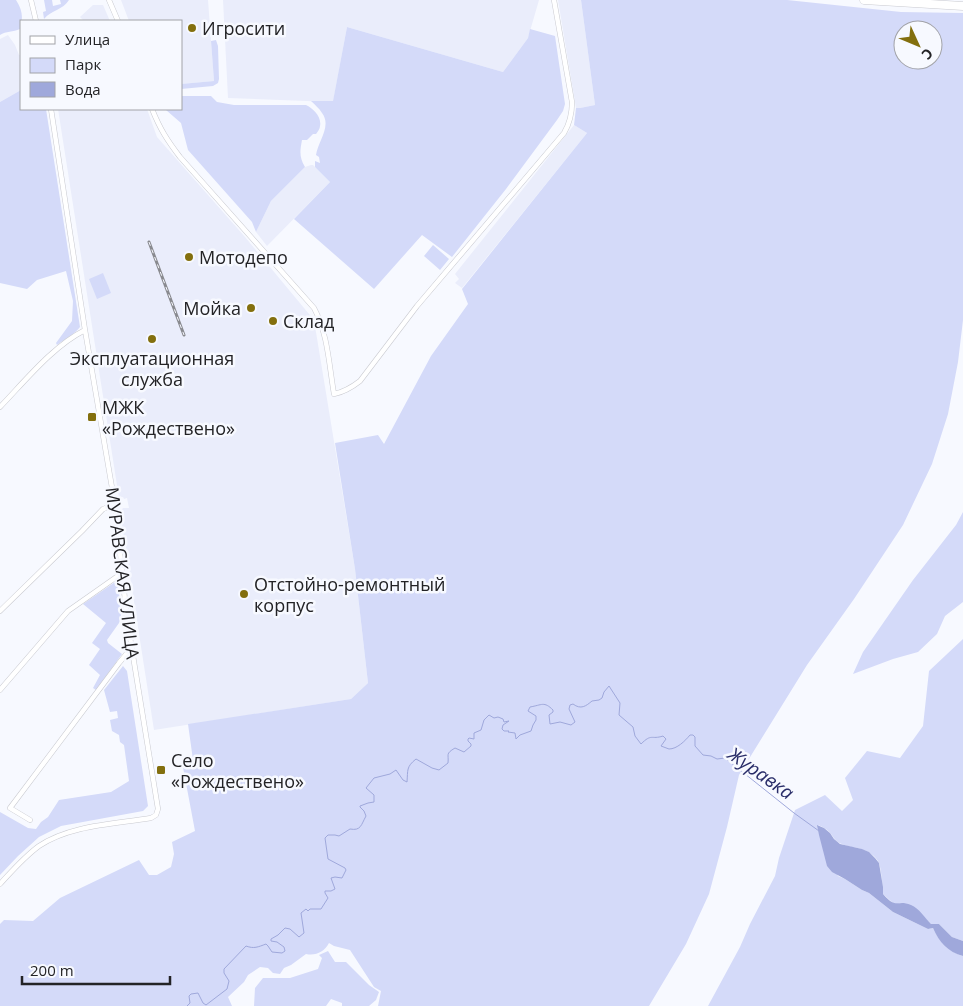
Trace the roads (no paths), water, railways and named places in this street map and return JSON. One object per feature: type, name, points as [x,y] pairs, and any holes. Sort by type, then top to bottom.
[{"type":"main road","points":[[864,0],[963,6]]},
{"type":"main road","points":[[944,0],[963,1]]},
{"type":"street","points":[[31,0],[36,20]]},
{"type":"street","points":[[109,0],[118,20]]},
{"type":"street","points":[[152,110],[167,141],[314,308],[320,319],[324,336],[334,394],[344,392],[360,382],[417,306],[564,133],[569,124],[572,114],[572,102],[554,0]]},
{"type":"street","name":"МУРАВСКАЯ УЛИЦА","points":[[0,884],[25,858],[38,847],[52,839],[74,831],[152,818],[156,815],[158,809],[131,643],[115,505],[85,330],[51,110]]},
{"type":"street","points":[[0,407],[48,357],[71,338],[85,330]]},
{"type":"street","points":[[0,611],[103,509],[115,505]]},
{"type":"street","points":[[0,690],[68,611],[122,574]]},
{"type":"street","points":[[30,820],[10,808],[123,658],[131,643]]},
{"type":"water","points":[[817,825],[824,828],[840,844],[869,852],[879,863],[883,894],[891,902],[906,903],[914,906],[931,924],[939,924],[952,937],[963,941],[963,956],[945,946],[933,928],[928,929],[893,912],[869,893],[832,872],[827,866]]},
{"type":"waterway","name":"Журавка","points":[[187,1006],[190,1003],[189,996],[191,994],[198,993],[206,1005],[227,989],[229,981],[224,973],[224,969],[246,946],[256,947],[266,944],[272,952],[282,953],[285,951],[284,947],[277,942],[271,941],[271,939],[285,928],[290,929],[299,937],[304,933],[301,913],[306,909],[308,911],[310,909],[321,909],[328,898],[325,891],[335,889],[331,878],[342,878],[346,870],[328,859],[325,838],[328,835],[339,836],[350,829],[360,827],[366,816],[360,806],[374,802],[374,795],[366,788],[374,778],[390,774],[396,770],[403,780],[407,782],[409,767],[416,759],[439,770],[448,763],[448,754],[452,750],[455,748],[464,752],[471,746],[468,739],[474,739],[474,733],[481,730],[484,720],[489,715],[494,718],[503,719],[504,722],[509,721],[503,725],[502,729],[515,733],[516,739],[520,735],[531,731],[536,720],[536,716],[528,711],[530,707],[547,705],[553,710],[549,715],[550,724],[560,722],[571,725],[575,722],[569,709],[570,705],[583,707],[592,701],[599,700],[609,686],[620,703],[619,715],[633,727],[635,736],[641,744],[650,738],[663,736],[666,739],[661,746],[672,749],[681,744],[690,735],[693,735],[695,737],[695,746],[703,755],[717,759],[725,758],[819,831]]},
{"type":"railway","points":[[149,242],[184,335]]},
{"type":"place","name":"Игросити","points":[[192,28]]},
{"type":"place","name":"Мотодепо","points":[[189,257]]},
{"type":"place","name":"Мойка","points":[[251,308]]},
{"type":"place","name":"Склад","points":[[273,321]]},
{"type":"place","name":"Эксплуатационная служба","points":[[152,339]]},
{"type":"place","name":"МЖК «Рождествено»","points":[[92,417]]},
{"type":"place","name":"Отстойно-ремонтный корпус","points":[[244,594]]},
{"type":"place","name":"Село «Рождествено»","points":[[161,770]]}]
